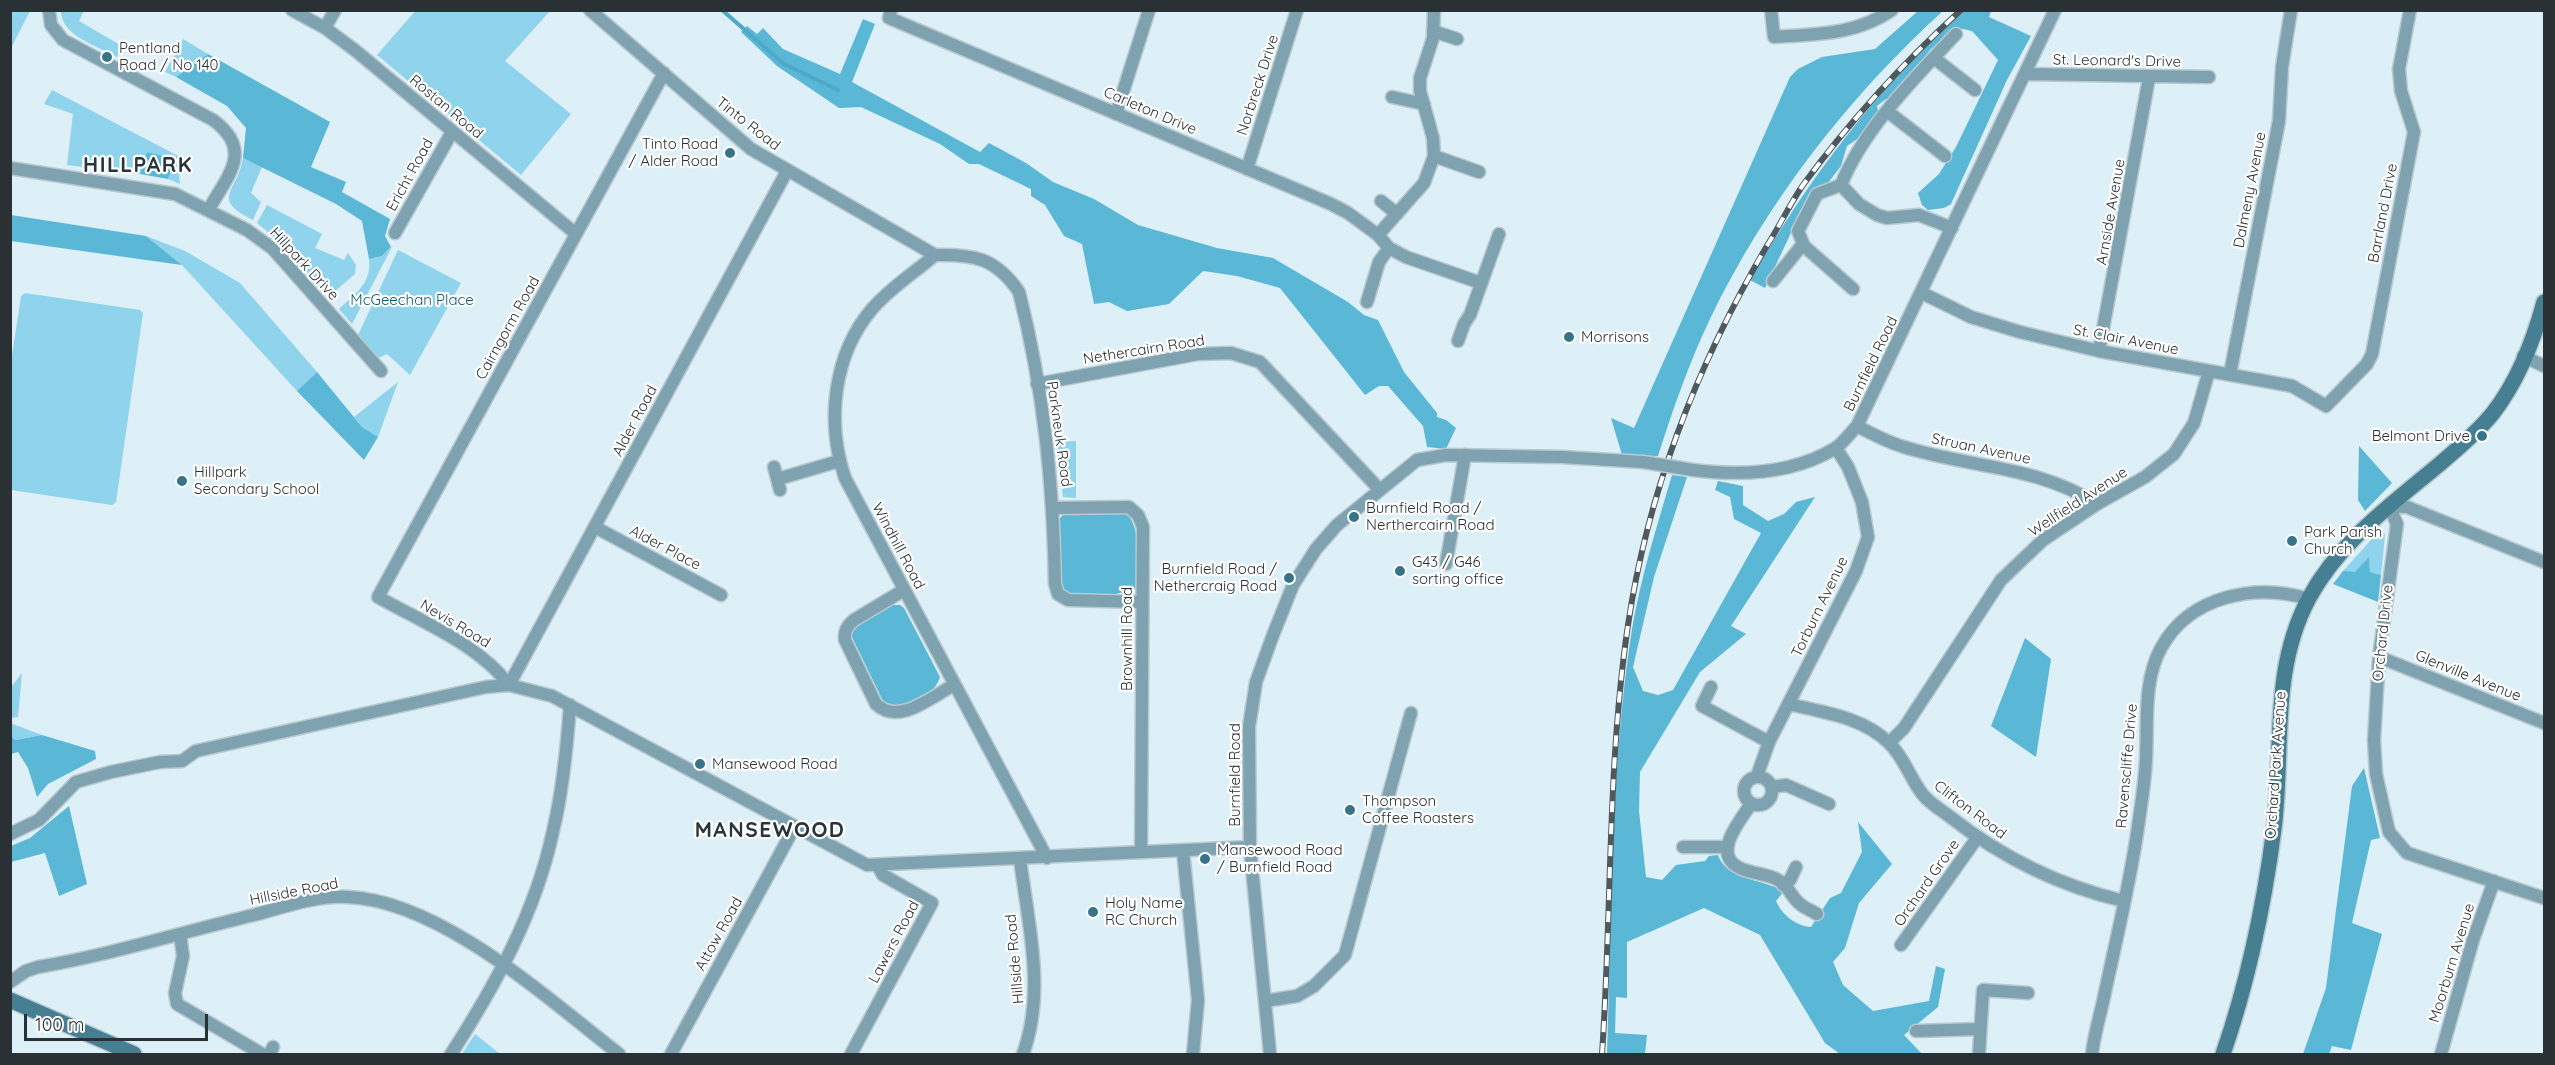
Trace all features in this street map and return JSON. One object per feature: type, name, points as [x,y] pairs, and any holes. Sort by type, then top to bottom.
[{"type":"street","points":[[49,10],[51,25],[63,40],[213,120],[230,135],[236,148],[234,165],[209,209]]},
{"type":"street","name":"Rostan Road","points":[[292,10],[325,28],[576,234]]},
{"type":"street","points":[[325,28],[334,10]]},
{"type":"street","name":"Tinto Road","points":[[590,10],[751,149],[934,255]]},
{"type":"street","points":[[1116,114],[1149,10]]},
{"type":"street","name":"Norbreck Drive","points":[[1247,169],[1297,10]]},
{"type":"street","points":[[1378,235],[1424,183],[1434,156],[1433,138],[1420,78],[1431,46],[1434,10]]},
{"type":"street","points":[[1771,10],[1774,37],[1849,30],[1876,15],[1892,10]]},
{"type":"street","name":"Burnfield Road","points":[[1270,1054],[1250,847],[1249,727],[1256,682],[1273,635],[1293,585],[1316,549],[1337,525],[1417,459],[1465,455],[1562,457],[1643,462],[1693,470],[1751,473],[1793,467],[1836,448],[1857,426],[2055,10]]},
{"type":"street","name":"Dalmeny Avenue","points":[[2230,374],[2279,121],[2282,67],[2291,10]]},
{"type":"street","name":"Barrland Drive","points":[[2326,406],[2367,364],[2372,354],[2414,132],[2402,91],[2399,69],[2410,10]]},
{"type":"street","name":"Carleton Drive","points":[[890,14],[1116,114],[1330,204],[1378,235],[1389,248],[1406,257],[1481,283]]},
{"type":"street","points":[[1433,31],[1457,39]]},
{"type":"street","points":[[1853,289],[1803,244],[1798,231],[1817,194],[1841,185],[1849,164],[1887,111],[1956,34]]},
{"type":"street","points":[[1934,58],[1975,90]]},
{"type":"street","name":"Cairngorm Road","points":[[378,597],[664,73]]},
{"type":"street","name":"St. Leonard's Drive","points":[[2025,74],[2149,78],[2209,77]]},
{"type":"street","name":"Arnside Avenue","points":[[2099,351],[2149,78]]},
{"type":"street","points":[[1392,97],[1424,104]]},
{"type":"street","points":[[1887,111],[1945,156]]},
{"type":"street","name":"Ericht Road","points":[[396,233],[452,132]]},
{"type":"street","points":[[1434,156],[1479,172]]},
{"type":"street","name":"Hillpark Drive","points":[[10,168],[160,191],[209,209],[250,231],[273,249],[381,371]]},
{"type":"street","name":"Alder Road","points":[[509,685],[787,171]]},
{"type":"street","points":[[1841,185],[1859,204],[1877,215],[1887,218],[1920,215],[1952,228]]},
{"type":"street","points":[[1382,201],[1397,214]]},
{"type":"street","points":[[1458,341],[1499,234]]},
{"type":"street","points":[[1773,281],[1803,244]]},
{"type":"street","points":[[1367,302],[1379,262],[1389,248]]},
{"type":"street","name":"Parkneuk Road","points":[[934,255],[980,257],[1007,275],[1019,292],[1049,445],[1054,508],[1055,584],[1058,594],[1068,600],[1141,602]]},
{"type":"street","name":"Windhill Road","points":[[934,255],[873,309],[848,347],[835,397],[834,424],[839,461],[845,478],[1047,858]]},
{"type":"street","name":"St. Clair Avenue","points":[[1922,293],[1971,317],[2099,351],[2292,386],[2326,406]]},
{"type":"street","points":[[2389,506],[2469,439],[2493,413],[2511,385],[2539,322],[2544,302]]},
{"type":"street","name":"Nethercairn Road","points":[[1037,384],[1198,354],[1231,353],[1260,362],[1380,490]]},
{"type":"street","points":[[2523,356],[2544,366]]},
{"type":"street","name":"Wellfield Avenue","points":[[1890,743],[1904,728],[2001,580],[2043,540],[2097,504],[2145,477],[2174,454],[2194,423],[2209,372]]},
{"type":"street","name":"Struan Avenue","points":[[1857,426],[1911,449],[2005,468],[2053,481],[2097,504]]},
{"type":"street","name":"Torburn Avenue","points":[[1757,776],[1769,742],[1856,571],[1868,537],[1862,502],[1848,467],[1836,448]]},
{"type":"street","points":[[1446,564],[1465,455]]},
{"type":"street","points":[[777,479],[839,461]]},
{"type":"street","points":[[2389,506],[2407,507],[2544,562]]},
{"type":"street","name":"Orchard Park Avenue","points":[[2223,1054],[2249,965],[2264,895],[2274,828],[2282,678],[2290,643],[2309,599],[2327,569],[2353,538],[2389,506]]},
{"type":"street","name":"Orchard Drive","points":[[2389,506],[2397,524],[2379,657],[2375,756],[2376,774],[2389,832],[2407,853],[2544,898]]},
{"type":"street","name":"Brownhill Road","points":[[1054,508],[1129,507],[1138,515],[1143,527],[1141,852]]},
{"type":"street","name":"Alder Place","points":[[595,527],[721,595]]},
{"type":"street","points":[[904,590],[854,620],[847,626],[844,634],[876,704],[883,711],[901,714],[954,685]]},
{"type":"street","name":"Ravenscliffe Drive","points":[[2092,1054],[2138,829],[2146,762],[2151,671],[2162,646],[2193,612],[2218,599],[2241,593],[2266,593],[2293,594],[2309,599]]},
{"type":"street","name":"Nevis Road","points":[[378,597],[475,653],[501,673],[509,685]]},
{"type":"street","name":"Glenville Avenue","points":[[2379,657],[2544,723]]},
{"type":"street","points":[[10,834],[39,820],[76,783],[93,776],[160,762],[182,761],[196,751],[486,687],[509,685],[538,691],[570,705],[853,860],[878,866],[1250,847]]},
{"type":"street","points":[[1711,687],[1702,706],[1769,742]]},
{"type":"street","name":"Clifton Road","points":[[1788,704],[1846,718],[1872,729],[1890,743],[1910,769],[1923,795],[1977,838],[2010,858],[2081,891],[2124,901]]},
{"type":"street","points":[[451,1054],[504,965],[533,897],[553,833],[562,784],[570,705]]},
{"type":"street","points":[[1265,1001],[1297,996],[1314,986],[1345,955],[1411,713]]},
{"type":"street","points":[[1757,776],[1766,779],[1772,787],[1771,797],[1765,804],[1751,804],[1744,797],[1744,788],[1749,780],[1757,776]]},
{"type":"street","points":[[1772,787],[1786,786],[1830,804]]},
{"type":"street","points":[[1751,804],[1727,847],[1727,857],[1734,865],[1779,880],[1800,904],[1817,914]]},
{"type":"street","name":"Attow Road","points":[[671,1054],[794,828]]},
{"type":"street","name":"Orchard Grove","points":[[1901,945],[1977,838]]},
{"type":"street","points":[[1683,847],[1727,847]]},
{"type":"street","points":[[1183,851],[1198,1000],[1193,1054]]},
{"type":"street","name":"Hillside Road","points":[[1020,859],[1035,976],[1034,1013],[1023,1054]]},
{"type":"street","name":"Lawers Road","points":[[851,1054],[932,903],[883,875],[878,866]]},
{"type":"street","points":[[1783,885],[1790,880],[1796,867]]},
{"type":"street","name":"Moorburn Avenue","points":[[2441,1054],[2472,940],[2494,881]]},
{"type":"street","name":"Hillside Road","points":[[10,982],[26,970],[288,906],[334,897],[349,897],[399,907],[435,924],[504,965],[619,1054]]},
{"type":"street","points":[[180,934],[183,957],[175,993],[177,1004],[262,1054]]},
{"type":"street","points":[[1979,1054],[1983,990],[2028,993]]},
{"type":"street","points":[[10,1000],[134,1054]]},
{"type":"street","points":[[1916,1031],[1980,1029]]},
{"type":"green space","points":[[416,10],[550,11],[505,61],[571,114],[521,175],[377,55]]},
{"type":"green space","points":[[10,11],[30,11],[11,48]]},
{"type":"green space","points":[[61,11],[84,11],[79,21],[122,46],[117,57],[74,34],[63,20]]},
{"type":"green space","points":[[183,39],[208,54],[176,77],[165,72]]},
{"type":"green space","points":[[52,90],[184,159],[179,175],[180,184],[168,179],[175,160],[147,152],[140,174],[67,165],[73,114],[44,104]]},
{"type":"green space","points":[[243,158],[262,167],[251,193],[261,202],[253,220],[232,206],[229,200]]},
{"type":"green space","points":[[267,205],[322,234],[315,248],[344,260],[348,253],[356,265],[355,274],[334,292],[324,292],[286,247],[257,223]]},
{"type":"green space","points":[[146,236],[185,251],[240,283],[317,372],[297,391],[182,265]]},
{"type":"green space","points":[[392,247],[352,324],[339,309],[365,281],[368,275],[369,259],[382,256]]},
{"type":"green space","name":"McGeechan Place","points":[[398,250],[461,283],[410,375],[387,354],[378,358],[358,335]]},
{"type":"green space","points":[[25,293],[140,310],[143,313],[116,502],[112,505],[11,490],[10,369],[21,296]]},
{"type":"green space","points":[[398,382],[378,437],[362,427],[354,417]]},
{"type":"green space","points":[[1076,441],[1076,498],[1063,497],[1057,442]]},
{"type":"green space","points":[[2379,531],[2384,532],[2385,535],[2381,575],[2370,572],[2369,558],[2355,573],[2343,571]]},
{"type":"green space","points":[[22,673],[18,717],[11,718],[11,687]]},
{"type":"green space","points":[[10,723],[42,735],[16,740],[11,737]]},
{"type":"green space","points":[[475,1034],[500,1054],[462,1054]]},
{"type":"shaded area","points":[[1918,11],[1943,11],[1874,79],[1842,116],[1783,193],[1732,276],[1702,336],[1658,456],[1622,455],[1611,418],[1634,428],[1790,77],[1798,69],[1822,57],[1875,49]]},
{"type":"shaded area","points":[[1964,11],[1991,11],[1989,17],[2031,36],[2007,80],[1951,204],[1944,208],[1928,210],[1922,205],[1918,193],[1939,174],[1956,147],[1998,60],[1972,31],[1958,28],[1930,50],[1891,103],[1886,99],[1877,106],[1879,115],[1866,133],[1847,146],[1841,166],[1827,184],[1815,192],[1797,220],[1765,288],[1750,280],[1820,171],[1846,137],[1902,71]]},
{"type":"shaded area","points":[[863,19],[875,24],[852,82],[980,152],[989,143],[1026,163],[1053,182],[1094,199],[1138,225],[1217,248],[1273,258],[1348,302],[1364,315],[1378,320],[1404,372],[1437,413],[1437,417],[1446,420],[1456,428],[1446,449],[1427,447],[1423,426],[1388,386],[1379,386],[1365,395],[1280,288],[1237,276],[1203,271],[1169,304],[1127,311],[1109,302],[1094,304],[1082,244],[1064,236],[1045,205],[1031,196],[1031,189],[979,164],[969,164],[940,144],[861,107],[839,108],[777,66],[741,32],[747,26],[757,34],[763,28],[783,49],[840,74]]},
{"type":"shaded area","points":[[208,54],[330,122],[311,167],[346,182],[342,192],[390,219],[385,236],[391,247],[382,256],[369,259],[362,221],[336,204],[243,158],[246,128],[227,106],[176,77]]},
{"type":"shaded area","points":[[147,152],[175,159],[168,179],[140,174]]},
{"type":"shaded area","points":[[11,215],[146,236],[182,265],[11,241]]},
{"type":"shaded area","points":[[317,372],[362,427],[378,437],[364,460],[297,391]]},
{"type":"shaded area","points":[[2359,446],[2392,483],[2365,511],[2358,500]]},
{"type":"shaded area","points":[[1672,475],[1687,477],[1654,577],[1633,667],[1643,691],[1658,695],[1673,690],[1761,533],[1734,519],[1730,497],[1715,490],[1718,481],[1743,486],[1743,505],[1768,521],[1784,514],[1796,502],[1815,497],[1731,626],[1746,634],[1700,672],[1640,772],[1639,811],[1646,877],[1662,880],[1676,865],[1705,861],[1709,856],[1718,855],[1728,869],[1737,874],[1784,891],[1776,901],[1782,911],[1795,922],[1811,927],[1830,898],[1841,893],[1862,852],[1858,822],[1892,864],[1859,903],[1845,948],[1833,962],[1843,985],[1873,1011],[1929,1001],[1936,966],[1945,969],[1938,1007],[1904,1035],[1922,1054],[1840,1054],[1825,1043],[1760,935],[1704,908],[1627,942],[1627,998],[1616,997],[1615,1033],[1647,1035],[1645,1054],[1607,1054],[1613,841],[1625,682],[1640,590]]},
{"type":"shaded area","points":[[1081,511],[1127,513],[1132,521],[1137,540],[1138,570],[1135,589],[1108,596],[1068,594],[1061,586],[1060,518],[1065,513]]},
{"type":"shaded area","points":[[2369,557],[2370,572],[2381,575],[2378,602],[2333,584],[2343,571],[2355,572]]},
{"type":"shaded area","points":[[891,605],[900,605],[904,608],[940,677],[932,691],[908,705],[891,706],[884,703],[851,635],[854,628]]},
{"type":"shaded area","points":[[2025,638],[2051,659],[2036,757],[1991,726]]},
{"type":"shaded area","points":[[42,735],[95,751],[96,759],[48,784],[37,797],[28,768],[18,752],[11,754],[11,737],[16,740]]},
{"type":"shaded area","points":[[2364,768],[2380,838],[2371,840],[2352,923],[2382,934],[2351,1050],[2332,1046],[2329,1054],[2303,1054],[2326,988],[2352,786]]},
{"type":"shaded area","points":[[69,806],[87,884],[59,896],[45,853],[11,862],[11,846],[30,838]]},
{"type":"waterway","points":[[722,10],[784,64],[838,90]]},
{"type":"railway","points":[[1602,1054],[1613,785],[1621,678],[1637,575],[1663,476],[1699,380],[1720,334],[1743,288],[1798,192],[1878,94],[1961,10]]},
{"type":"place","name":"Pentland Road / No 140","points":[[107,57]]},
{"type":"place","name":"Tinto Road / Alder Road","points":[[730,153]]},
{"type":"place","name":"Morrisons","points":[[1569,337]]},
{"type":"place","name":"Belmont Drive","points":[[2482,436]]},
{"type":"place","name":"Hillpark Secondary School","points":[[182,481]]},
{"type":"place","name":"Burnfield Road / Nerthercairn Road","points":[[1354,517]]},
{"type":"place","name":"Park Parish Church","points":[[2292,541]]},
{"type":"place","name":"G43 / G46 sorting office","points":[[1400,571]]},
{"type":"place","name":"Burnfield Road / Nethercraig Road","points":[[1289,578]]},
{"type":"place","name":"Mansewood Road","points":[[700,764]]},
{"type":"place","name":"Thompson Coffee Roasters","points":[[1350,810]]},
{"type":"place","name":"Mansewood Road / Burnfield Road","points":[[1205,859]]},
{"type":"place","name":"Holy Name RC Church","points":[[1093,912]]},
{"type":"district","name":"HILLPARK","points":[[138,166]]},
{"type":"district","name":"MANSEWOOD","points":[[770,831]]}]
